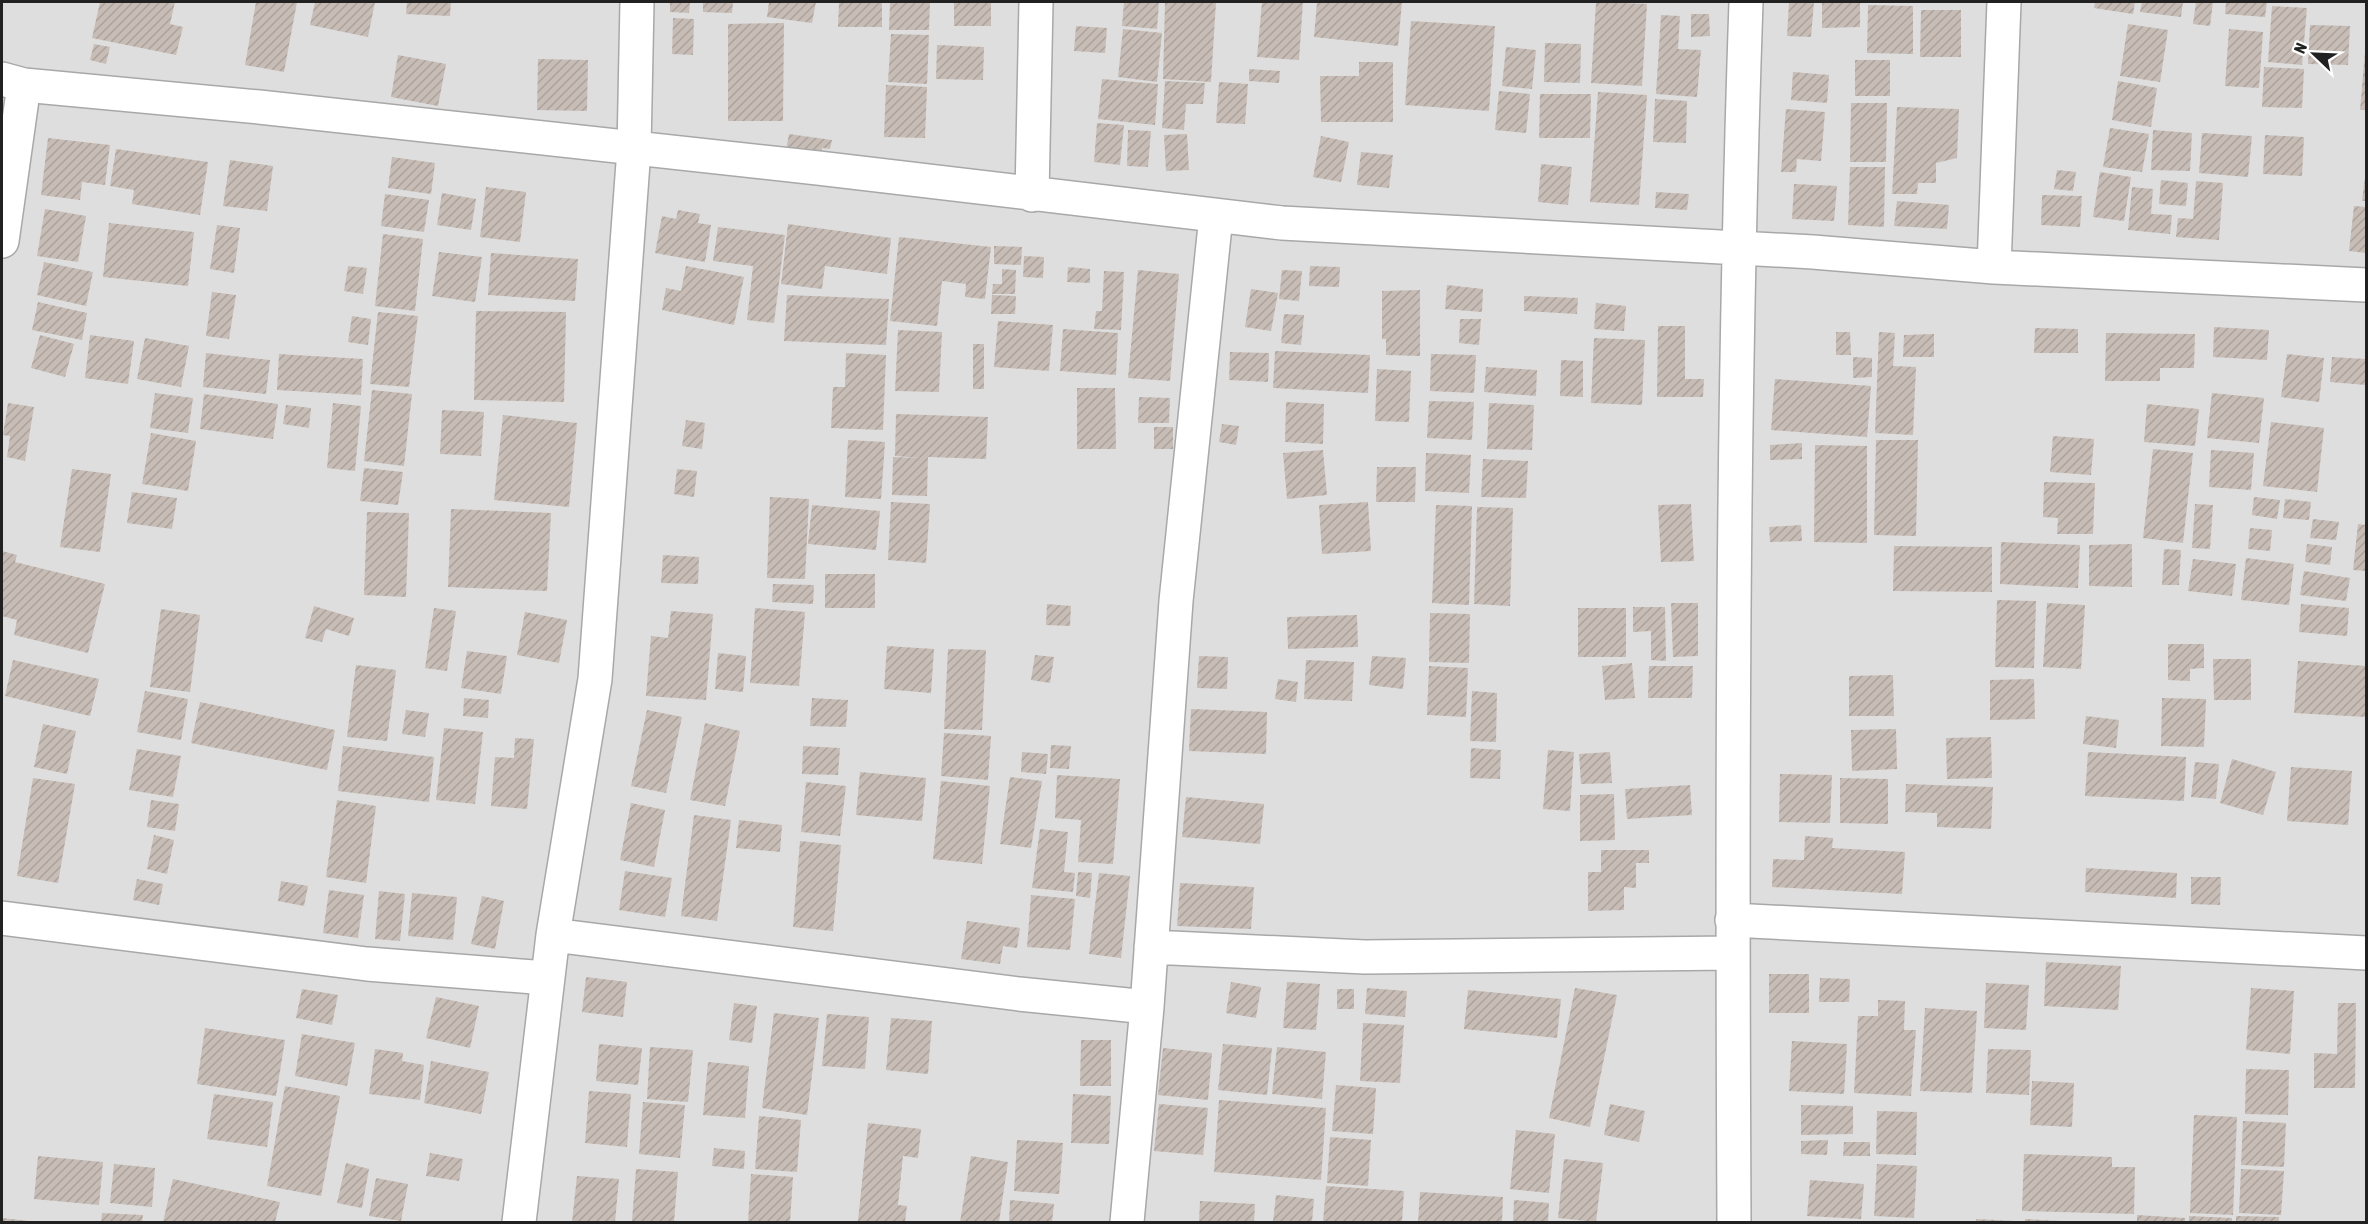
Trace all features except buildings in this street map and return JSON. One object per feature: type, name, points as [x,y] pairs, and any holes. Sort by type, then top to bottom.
[{"type":"street","points":[[519,1222],[553,935],[595,679],[634,149],[637,2]]},
{"type":"street","points":[[1032,195],[1036,2]]},
{"type":"street","points":[[1734,1222],[1732,920],[1737,249],[1746,2]]},
{"type":"street","points":[[1994,267],[2004,2]]},
{"type":"street","points":[[2,241],[13,82],[818,168],[1032,195],[1294,223],[1813,252],[1994,267],[2367,285]]},
{"type":"street","points":[[1127,1222],[1147,1007],[1176,601],[1216,216]]},
{"type":"street","points":[[2,918],[367,963],[547,978]]},
{"type":"street","points":[[1732,920],[2367,953]]},
{"type":"street","points":[[553,935],[1019,994],[1147,1007]]},
{"type":"street","points":[[1151,947],[1365,957],[1733,953]]},
{"type":"shaded area","points":[[2,2],[2366,2],[2366,1222],[2,1222]]}]
